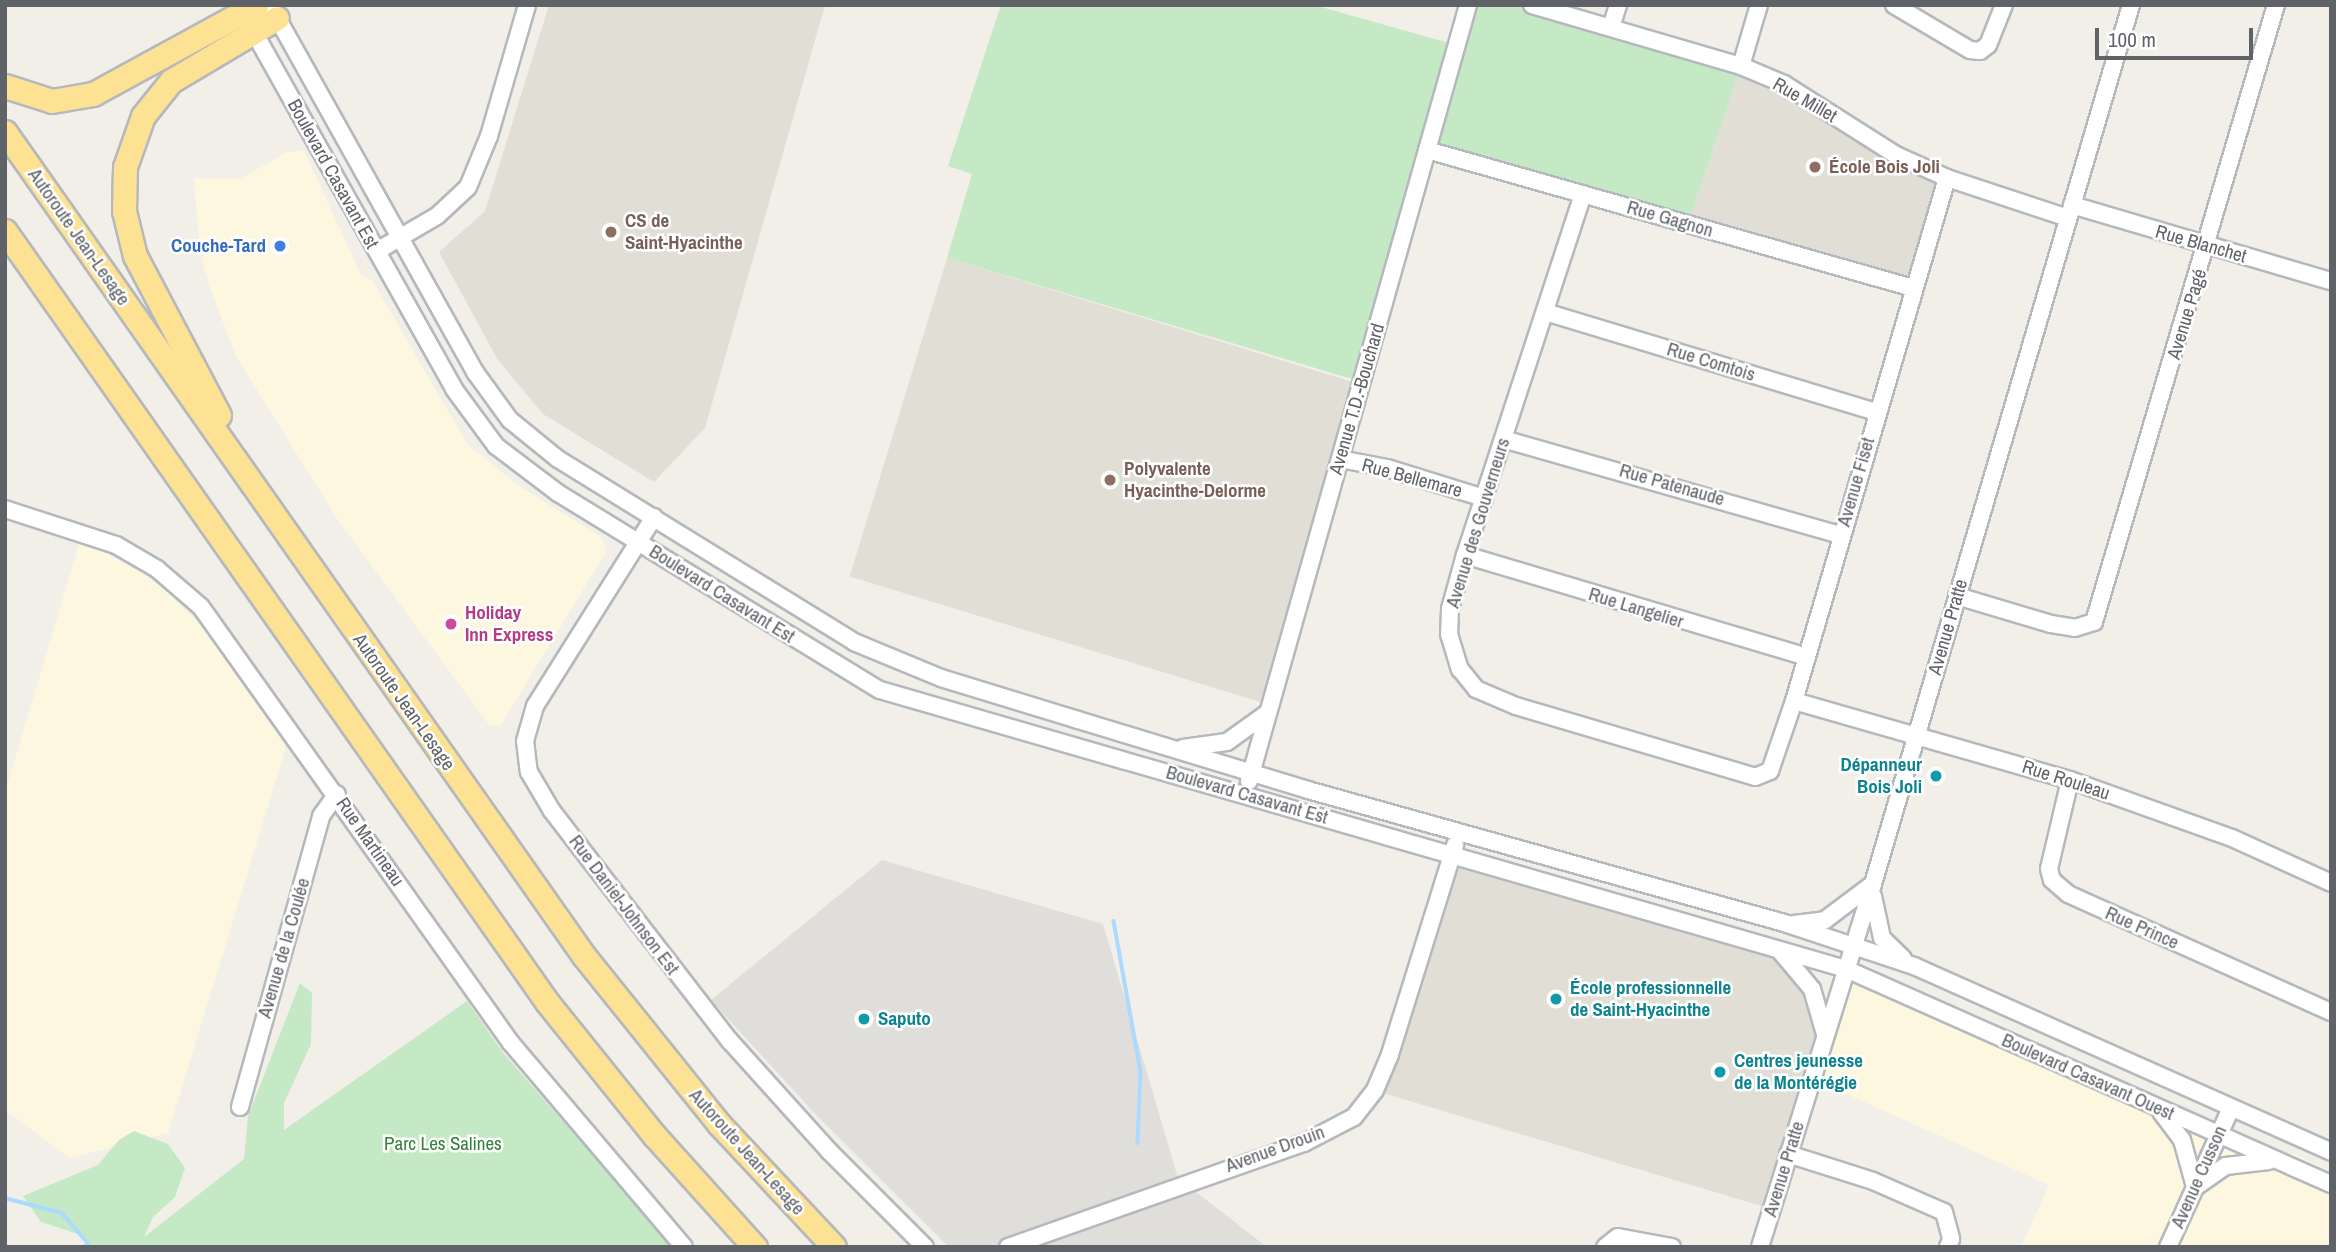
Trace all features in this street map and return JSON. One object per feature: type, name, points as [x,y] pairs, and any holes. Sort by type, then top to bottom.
[{"type":"highway","points":[[5,86],[52,101],[93,94],[247,14],[274,11]]},
{"type":"highway","points":[[247,14],[154,100],[129,150],[123,203],[132,246],[147,282],[278,522]]},
{"type":"highway","name":"Autoroute Jean-Lesage","points":[[5,132],[610,991],[734,1140],[834,1247]]},
{"type":"highway","points":[[5,231],[547,1002],[654,1135],[755,1247]]},
{"type":"highway","points":[[5,256],[55,303]]},
{"type":"street","points":[[377,251],[437,216],[468,187],[489,136],[527,5]]},
{"type":"street","name":"Avenue T.D.-Bouchard","points":[[1245,793],[1468,5]]},
{"type":"street","name":"Rue Millet","points":[[1532,5],[1741,66],[1784,84],[1896,155],[1947,178],[2070,212]]},
{"type":"street","points":[[1611,27],[1618,5]]},
{"type":"street","points":[[1741,66],[1759,5]]},
{"type":"street","points":[[1894,5],[1970,50],[1988,45],[2004,5]]},
{"type":"street","name":"Avenue Pratte","points":[[1760,1247],[1873,884],[2131,5]]},
{"type":"street","name":"Avenue Pagé","points":[[1957,596],[2050,624],[2075,628],[2094,622],[2276,5]]},
{"type":"street","name":"Boulevard Casavant Est","points":[[274,11],[484,386],[510,420],[549,453],[854,642],[941,678],[1174,749],[1853,945]]},
{"type":"street","name":"Boulevard Casavant Est","points":[[247,14],[451,383],[486,436],[523,469],[880,690],[1245,793],[1846,969]]},
{"type":"street","name":"Rue Gagnon","points":[[1427,150],[1913,288]]},
{"type":"street","name":"Avenue Fiset","points":[[1755,777],[1770,771],[1794,701],[1876,412],[1947,178]]},
{"type":"street","name":"Avenue des Gouverneurs","points":[[1583,194],[1465,555],[1450,610],[1449,634],[1460,669],[1476,689],[1516,706],[1755,777]]},
{"type":"street","name":"Rue Blanchet","points":[[2070,212],[2207,246],[2331,281]]},
{"type":"street","name":"Rue Comtois","points":[[1545,312],[1876,412]]},
{"type":"street","name":"Rue Patenaude","points":[[1503,439],[1841,536]]},
{"type":"street","name":"Rue Bellemare","points":[[1340,459],[1387,468],[1484,498]]},
{"type":"street","name":"Rue Martineau","points":[[5,509],[116,545],[181,587],[223,633],[525,1062],[684,1247]]},
{"type":"street","name":"Rue Daniel-Johnson Est","points":[[654,517],[531,714],[525,741],[529,772],[552,811],[730,1041],[828,1150],[925,1247]]},
{"type":"street","name":"Rue Langelier","points":[[1465,555],[1807,657]]},
{"type":"street","name":"Rue Rouleau","points":[[1794,701],[1917,734],[2070,780],[2232,838],[2331,883]]},
{"type":"street","points":[[1174,749],[1227,743],[1249,731],[1269,709]]},
{"type":"street","name":"Rue Prince","points":[[2070,780],[2050,857],[2052,880],[2060,887],[2331,1012]]},
{"type":"street","name":"Avenue de la Coulée","points":[[240,1107],[321,816],[337,794]]},
{"type":"street","points":[[1453,855],[1459,832]]},
{"type":"street","name":"Avenue Drouin","points":[[1008,1247],[1304,1143],[1354,1117],[1375,1090],[1390,1054],[1453,855]]},
{"type":"street","points":[[1787,924],[1825,920],[1873,884]]},
{"type":"street","points":[[1873,884],[1873,908],[1882,938],[1914,966]]},
{"type":"street","name":"Boulevard Casavant Ouest","points":[[1853,945],[1914,966],[2331,1152]]},
{"type":"street","points":[[1781,952],[1812,989],[1825,1034]]},
{"type":"street","name":"Boulevard Casavant Ouest","points":[[1846,969],[2331,1184]]},
{"type":"street","points":[[2157,1108],[2182,1140],[2195,1187],[2226,1166],[2245,1160],[2280,1161]]},
{"type":"street","name":"Avenue Cusson","points":[[2168,1247],[2231,1108]]},
{"type":"street","points":[[1788,1154],[1873,1181],[1944,1212],[1950,1231],[1948,1247]]},
{"type":"street","points":[[1605,1247],[1618,1237],[1672,1247]]},
{"type":"shaded area","name":"CS de Saint-Hyacinthe","points":[[549,5],[825,5],[705,428],[654,482],[543,414],[498,360],[439,252],[485,211]]},
{"type":"shaded area","name":"École Bois Joli","points":[[1741,66],[1947,178],[1913,288],[1688,224]]},
{"type":"shaded area","points":[[304,151],[361,275],[372,280],[467,444],[519,486],[601,537],[607,550],[501,725],[490,726],[338,520],[236,356],[209,285],[200,251],[194,178],[240,179],[287,152]]},
{"type":"shaded area","name":"Polyvalente Hyacinthe-Delorme","points":[[947,258],[1361,385],[1264,703],[850,576]]},
{"type":"shaded area","points":[[81,538],[161,585],[201,625],[286,747],[168,1133],[70,1158],[5,1110],[5,792]]},
{"type":"shaded area","points":[[882,860],[1103,924],[1178,1178],[1267,1247],[949,1247],[818,1117],[711,1000]]},
{"type":"shaded area","points":[[1457,861],[1769,955],[1787,965],[1811,1000],[1821,1036],[1768,1208],[1383,1093]]},
{"type":"shaded area","points":[[1851,978],[2269,1162],[2294,1154],[2331,1172],[2331,1247],[2021,1247],[2049,1185],[1818,1081]]},
{"type":"green space","points":[[1001,5],[1314,5],[1456,45],[1468,5],[1525,5],[1741,66],[1688,224],[1427,150],[1362,382],[947,258],[972,174],[948,166]]},
{"type":"green space","name":"Parc Les Salines","points":[[300,983],[312,993],[311,1044],[284,1103],[284,1130],[467,1001],[504,1054],[673,1247],[89,1247],[84,1236],[41,1222],[23,1196],[98,1165],[119,1140],[134,1131],[168,1144],[185,1168],[175,1197],[153,1217],[144,1237],[244,1159],[248,1116]]},
{"type":"waterway","points":[[1114,921],[1141,1073],[1138,1143]]},
{"type":"waterway","points":[[5,1198],[62,1213],[88,1243],[86,1247]]},
{"type":"place","name":"École Bois Joli","points":[[1815,167]]},
{"type":"place","name":"CS de Saint-Hyacinthe","points":[[611,232]]},
{"type":"place","name":"Couche-Tard","points":[[280,246]]},
{"type":"place","name":"Polyvalente Hyacinthe-Delorme","points":[[1110,480]]},
{"type":"place","name":"Holiday Inn Express","points":[[451,624]]},
{"type":"place","name":"Dépanneur Bois Joli","points":[[1936,776]]},
{"type":"place","name":"École professionnelle de Saint-Hyacinthe","points":[[1556,999]]},
{"type":"place","name":"Saputo","points":[[864,1019]]},
{"type":"place","name":"Centres jeunesse de la Montérégie","points":[[1720,1072]]}]
